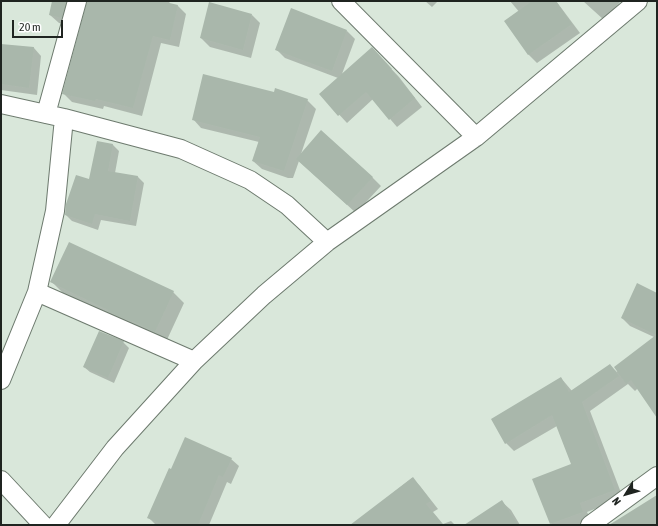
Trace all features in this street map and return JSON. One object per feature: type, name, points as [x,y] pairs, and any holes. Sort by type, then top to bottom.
[{"type":"street","points":[[46,114],[77,1]]},
{"type":"street","points":[[341,1],[476,137]]},
{"type":"street","points":[[56,525],[115,448],[194,361],[264,295],[327,242],[476,137],[638,1]]},
{"type":"street","points":[[1,104],[64,118],[181,149],[250,180],[287,205],[327,242]]},
{"type":"street","points":[[1,380],[37,292],[55,211],[64,118]]},
{"type":"street","points":[[37,292],[194,361]]},
{"type":"street","points":[[590,525],[657,476]]},
{"type":"street","points":[[1,480],[43,525]]},
{"type":"building","points":[[52,1],[66,1],[62,18],[49,15]]},
{"type":"building","points":[[87,1],[161,1],[178,5],[170,40],[153,36],[133,108],[96,99],[95,101],[62,94]]},
{"type":"building","points":[[532,1],[556,1],[572,24],[528,55],[504,21]]},
{"type":"building","points":[[209,2],[252,14],[243,50],[200,38]]},
{"type":"building","points":[[291,8],[347,30],[332,71],[275,50]]},
{"type":"building","points":[[1,44],[34,47],[29,88],[1,84]]},
{"type":"building","points":[[372,47],[415,98],[389,120],[366,92],[338,116],[319,94]]},
{"type":"building","points":[[203,74],[274,92],[275,88],[308,99],[284,171],[252,161],[260,137],[192,120]]},
{"type":"building","points":[[321,130],[373,177],[347,205],[296,159]]},
{"type":"building","points":[[97,141],[113,144],[108,171],[138,176],[130,221],[95,214],[92,224],[65,215],[66,204],[76,175],[89,179]]},
{"type":"building","points":[[69,242],[174,291],[155,332],[107,311],[108,310],[50,282]]},
{"type":"building","points":[[637,283],[657,293],[657,418],[631,380],[626,384],[614,367],[656,335],[621,318]]},
{"type":"building","points":[[99,331],[124,341],[108,378],[83,367]]},
{"type":"building","points":[[610,364],[619,376],[582,402],[615,490],[580,503],[583,512],[550,524],[532,479],[571,464],[552,415],[505,444],[491,419],[561,377],[569,392]]},
{"type":"building","points":[[185,437],[232,458],[223,477],[219,475],[198,525],[164,525],[147,518],[169,468],[171,469]]},
{"type":"building","points":[[413,477],[431,501],[426,504],[443,525],[350,525]]},
{"type":"building","points":[[657,495],[657,525],[609,525]]},
{"type":"building","points":[[502,500],[518,525],[464,525]]}]
